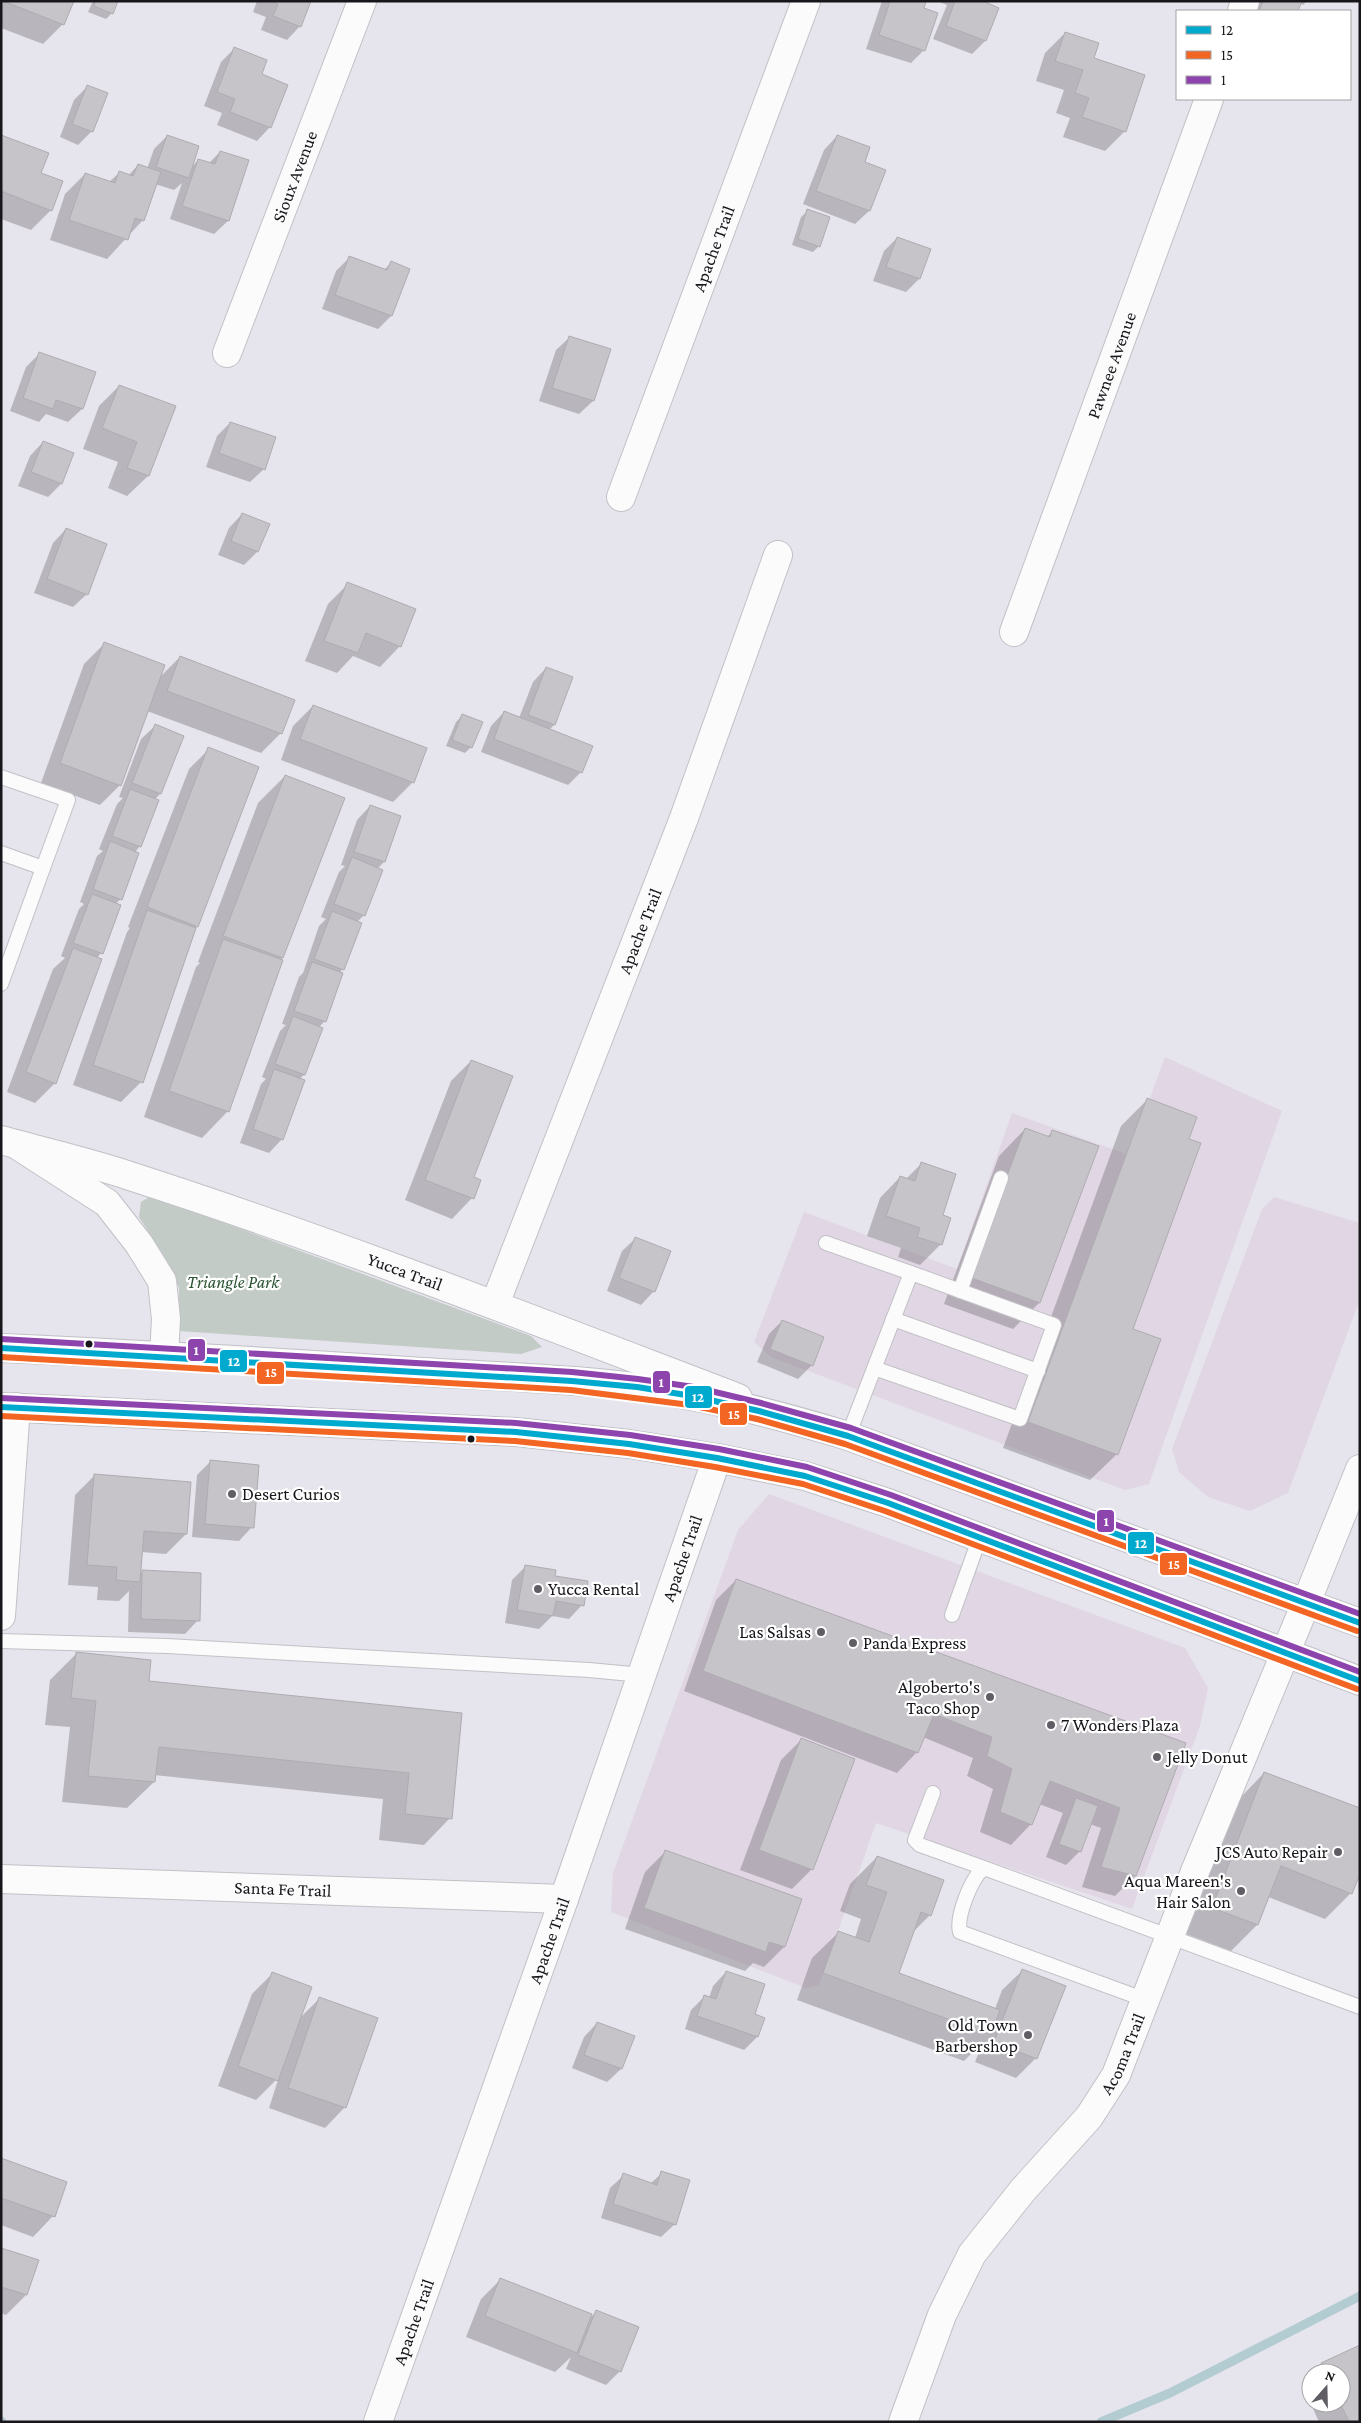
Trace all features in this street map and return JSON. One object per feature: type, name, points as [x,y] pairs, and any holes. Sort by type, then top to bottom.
[{"type":"street","name":"Sioux Avenue","points":[[228,353],[362,1]]},
{"type":"street","name":"Apache Trail","points":[[621,497],[806,1]]},
{"type":"street","name":"Pawnee Avenue","points":[[1014,632],[1210,100]]},
{"type":"street","name":"Apache Trail","points":[[495,1304],[684,818],[778,555]]},
{"type":"street","name":"Yucca Trail","points":[[9,1142],[128,1175],[268,1222],[495,1304],[802,1422]]},
{"type":"street","points":[[9,1142],[107,1203],[139,1244],[162,1281],[166,1319],[164,1356]]},
{"type":"street","points":[[1,1348],[164,1356],[596,1384],[667,1392],[724,1402],[848,1436],[1360,1623]]},
{"type":"street","points":[[1,1616],[9,1407],[516,1432],[629,1444],[717,1458],[805,1476],[888,1503],[1360,1681]]},
{"type":"street","name":"Apache Trail","points":[[378,2422],[564,1899],[717,1458]]},
{"type":"street","name":"Acoma Trail","points":[[903,2422],[942,2314],[972,2254],[1023,2190],[1089,2117],[1116,2075],[1360,1469]]},
{"type":"street","name":"Santa Fe Trail","points":[[1,1879],[564,1899]]},
{"type":"lane","points":[[1,777],[68,800],[1,984]]},
{"type":"lane","points":[[1,853],[43,868]]},
{"type":"lane","points":[[960,1291],[1001,1178]]},
{"type":"lane","points":[[826,1244],[1054,1325],[1020,1419],[874,1368]]},
{"type":"lane","points":[[848,1436],[911,1273]]},
{"type":"lane","points":[[893,1319],[1038,1371]]},
{"type":"lane","points":[[952,1615],[980,1537]]},
{"type":"lane","points":[[1,1641],[167,1646],[589,1670],[642,1675]]},
{"type":"lane","points":[[933,1793],[916,1840],[920,1845],[1360,2007]]},
{"type":"lane","points":[[984,1868],[976,1874],[958,1923],[960,1932],[1146,2000]]},
{"type":"shaded area","points":[[1165,1057],[1282,1111],[1149,1484],[1125,1490],[771,1357],[754,1342],[804,1212],[957,1269],[1012,1113],[1129,1155]]},
{"type":"shaded area","points":[[1274,1197],[1360,1223],[1360,1299],[1288,1493],[1250,1511],[1208,1497],[1179,1472],[1172,1449],[1262,1209]]},
{"type":"shaded area","points":[[769,1494],[1185,1648],[1208,1688],[1200,1726],[1132,1909],[876,1823],[819,1985],[806,1988],[611,1912],[613,1873],[738,1530]]},
{"type":"green space","name":"Triangle Park","points":[[151,1196],[531,1336],[542,1347],[521,1354],[179,1331],[179,1288],[164,1256],[139,1217],[141,1202]]},
{"type":"building","points":[[3,1],[74,1],[64,25]]},
{"type":"building","points":[[95,1],[118,1],[113,14],[94,6]]},
{"type":"building","points":[[271,1],[311,1],[301,27],[273,16],[278,4]]},
{"type":"building","points":[[890,1],[926,1],[924,8],[938,13],[925,51],[879,35]]},
{"type":"building","points":[[955,1],[983,1],[999,8],[986,41],[946,26]]},
{"type":"building","points":[[1263,1],[1302,1],[1298,10],[1259,10]]},
{"type":"building","points":[[1065,32],[1099,43],[1094,58],[1145,75],[1126,132],[1082,117],[1089,98],[1075,93],[1083,70],[1055,61]]},
{"type":"building","points":[[234,47],[267,60],[262,74],[288,85],[271,128],[230,112],[235,99],[217,92]]},
{"type":"building","points":[[87,85],[108,93],[93,132],[72,124]]},
{"type":"building","points":[[1,135],[49,153],[41,173],[63,181],[52,211],[1,191]]},
{"type":"building","points":[[167,135],[199,146],[189,178],[156,167]]},
{"type":"building","points":[[837,135],[870,147],[865,162],[886,170],[870,211],[816,191]]},
{"type":"building","points":[[220,151],[249,160],[229,221],[182,206],[198,159],[215,164]]},
{"type":"building","points":[[138,164],[161,172],[144,221],[135,218],[128,240],[69,220],[85,173],[115,183],[119,171],[133,176]]},
{"type":"building","points":[[807,209],[830,217],[820,247],[798,239]]},
{"type":"building","points":[[897,237],[931,249],[920,279],[886,267]]},
{"type":"building","points":[[349,256],[387,270],[391,261],[410,269],[392,316],[335,295]]},
{"type":"building","points":[[569,336],[611,349],[594,401],[552,388]]},
{"type":"building","points":[[39,352],[96,372],[83,409],[56,400],[53,409],[23,398]]},
{"type":"building","points":[[119,385],[176,406],[149,476],[127,468],[137,442],[102,428]]},
{"type":"building","points":[[230,422],[276,437],[265,470],[219,453]]},
{"type":"building","points":[[43,441],[74,453],[62,484],[31,472]]},
{"type":"building","points":[[242,513],[270,524],[258,552],[231,541]]},
{"type":"building","points":[[66,528],[107,544],[88,595],[47,579]]},
{"type":"building","points":[[347,582],[416,609],[401,647],[366,633],[358,653],[324,641]]},
{"type":"building","points":[[104,642],[165,665],[121,786],[60,763]]},
{"type":"building","points":[[180,656],[295,700],[282,734],[167,691]]},
{"type":"building","points":[[546,667],[573,677],[555,725],[528,715]]},
{"type":"building","points":[[313,705],[427,748],[414,783],[300,739]]},
{"type":"building","points":[[504,711],[593,746],[582,773],[494,739]]},
{"type":"building","points":[[462,714],[483,722],[472,748],[452,740]]},
{"type":"building","points":[[155,724],[184,736],[161,794],[132,783]]},
{"type":"building","points":[[208,747],[259,767],[198,927],[147,907]]},
{"type":"building","points":[[285,775],[345,798],[283,958],[223,936]]},
{"type":"building","points":[[130,789],[159,800],[141,847],[112,836]]},
{"type":"building","points":[[370,805],[401,816],[385,862],[354,852]]},
{"type":"building","points":[[110,841],[139,853],[122,900],[93,889]]},
{"type":"building","points":[[352,857],[383,870],[365,916],[334,904]]},
{"type":"building","points":[[92,894],[121,905],[103,954],[73,943]]},
{"type":"building","points":[[147,910],[196,928],[143,1083],[93,1065]]},
{"type":"building","points":[[332,911],[362,923],[344,970],[314,959]]},
{"type":"building","points":[[223,939],[283,960],[229,1112],[169,1091]]},
{"type":"building","points":[[73,948],[102,959],[56,1084],[26,1072]]},
{"type":"building","points":[[312,962],[343,973],[326,1022],[294,1011]]},
{"type":"building","points":[[293,1016],[323,1028],[305,1075],[275,1064]]},
{"type":"building","points":[[471,1060],[513,1076],[474,1177],[481,1180],[474,1199],[425,1180]]},
{"type":"building","points":[[274,1069],[305,1080],[283,1140],[253,1129]]},
{"type":"building","points":[[1147,1098],[1197,1117],[1189,1139],[1201,1143],[1133,1329],[1161,1339],[1118,1455],[1028,1422]]},
{"type":"building","points":[[1025,1128],[1050,1137],[1052,1130],[1099,1146],[1040,1303],[969,1277]]},
{"type":"building","points":[[921,1162],[956,1174],[943,1215],[951,1218],[942,1245],[917,1237],[920,1228],[886,1216],[900,1176],[915,1181]]},
{"type":"building","points":[[635,1237],[671,1251],[655,1292],[619,1278]]},
{"type":"building","points":[[782,1320],[824,1337],[813,1366],[770,1349]]},
{"type":"building","name":"Desert Curios","points":[[210,1460],[259,1465],[254,1528],[205,1524]]},
{"type":"building","points":[[94,1474],[191,1482],[187,1534],[144,1531],[140,1582],[116,1580],[117,1567],[87,1565]]},
{"type":"building","points":[[525,1565],[556,1570],[555,1576],[588,1581],[584,1606],[556,1601],[553,1616],[517,1610]]},
{"type":"building","points":[[142,1570],[201,1573],[200,1621],[141,1619]]},
{"type":"building","name":"7 Wonders Plaza","points":[[736,1579],[1186,1743],[1136,1876],[1101,1867],[1120,1808],[1050,1781],[1032,1825],[1000,1812],[1012,1769],[987,1756],[992,1737],[934,1714],[918,1753],[703,1671]]},
{"type":"building","points":[[76,1652],[151,1660],[149,1681],[462,1713],[452,1819],[405,1814],[409,1773],[159,1747],[155,1782],[88,1776],[96,1701],[71,1698]]},
{"type":"building","points":[[801,1738],[855,1759],[813,1870],[759,1850]]},
{"type":"building","points":[[1264,1772],[1360,1808],[1360,1874],[1352,1894],[1281,1866],[1258,1925],[1212,1908]]},
{"type":"building","points":[[1076,1798],[1098,1806],[1081,1852],[1059,1844]]},
{"type":"building","points":[[665,1850],[802,1899],[785,1947],[769,1942],[766,1952],[644,1908]]},
{"type":"building","points":[[877,1856],[944,1880],[931,1916],[921,1912],[899,1973],[1000,2010],[991,2035],[823,1973],[838,1931],[869,1942],[887,1892],[866,1885]]},
{"type":"building","points":[[1022,1969],[1066,1986],[1037,2059],[994,2042]]},
{"type":"building","points":[[726,1971],[765,1984],[755,2014],[765,2018],[758,2037],[697,2016],[704,1995],[716,1999]]},
{"type":"building","points":[[272,1972],[312,1987],[278,2081],[238,2066]]},
{"type":"building","points":[[319,1997],[378,2018],[346,2108],[288,2088]]},
{"type":"building","points":[[597,2022],[635,2036],[622,2069],[584,2055]]},
{"type":"building","points":[[1,2158],[67,2182],[55,2217],[1,2198]]},
{"type":"building","points":[[661,2171],[690,2180],[676,2225],[613,2204],[623,2173],[657,2185]]},
{"type":"building","points":[[1,2248],[39,2260],[27,2295],[1,2287]]},
{"type":"building","points":[[500,2278],[592,2314],[577,2353],[485,2316]]},
{"type":"building","points":[[596,2310],[639,2327],[621,2372],[578,2355]]},
{"type":"building","points":[[1360,2345],[1360,2422],[1349,2422],[1345,2413],[1351,2413],[1351,2363],[1321,2363]]},
{"type":"waterway","points":[[1101,2422],[1170,2393],[1360,2296]]},
{"type":"transit line","name":"1","points":[[1,1339],[572,1372],[694,1387],[851,1428],[1360,1614]]},
{"type":"transit line","name":"12","points":[[1,1348],[572,1381],[637,1387],[692,1396],[759,1411],[848,1436],[1360,1623]]},
{"type":"transit line","name":"15","points":[[1,1357],[571,1390],[690,1405],[757,1419],[845,1444],[1357,1631]]},
{"type":"transit line","name":"1","points":[[1,1398],[516,1423],[630,1435],[719,1449],[807,1467],[891,1495],[1360,1672]]},
{"type":"transit line","name":"12","points":[[1,1407],[516,1432],[629,1444],[717,1458],[805,1476],[888,1503],[1360,1681]]},
{"type":"transit line","name":"15","points":[[1,1416],[515,1441],[628,1453],[803,1484],[885,1511],[1357,1689]]},
{"type":"place","name":"Desert Curios","points":[[232,1494]]},
{"type":"place","name":"Yucca Rental","points":[[538,1589]]},
{"type":"place","name":"Las Salsas","points":[[821,1632]]},
{"type":"place","name":"Panda Express","points":[[853,1643]]},
{"type":"place","name":"Algoberto's Taco Shop","points":[[990,1697]]},
{"type":"place","name":"7 Wonders Plaza","points":[[1051,1725]]},
{"type":"place","name":"Jelly Donut","points":[[1157,1757]]},
{"type":"place","name":"JCS Auto Repair","points":[[1338,1852]]},
{"type":"place","name":"Aqua Mareen's Hair Salon","points":[[1241,1891]]},
{"type":"place","name":"Old Town Barbershop","points":[[1028,2035]]}]
